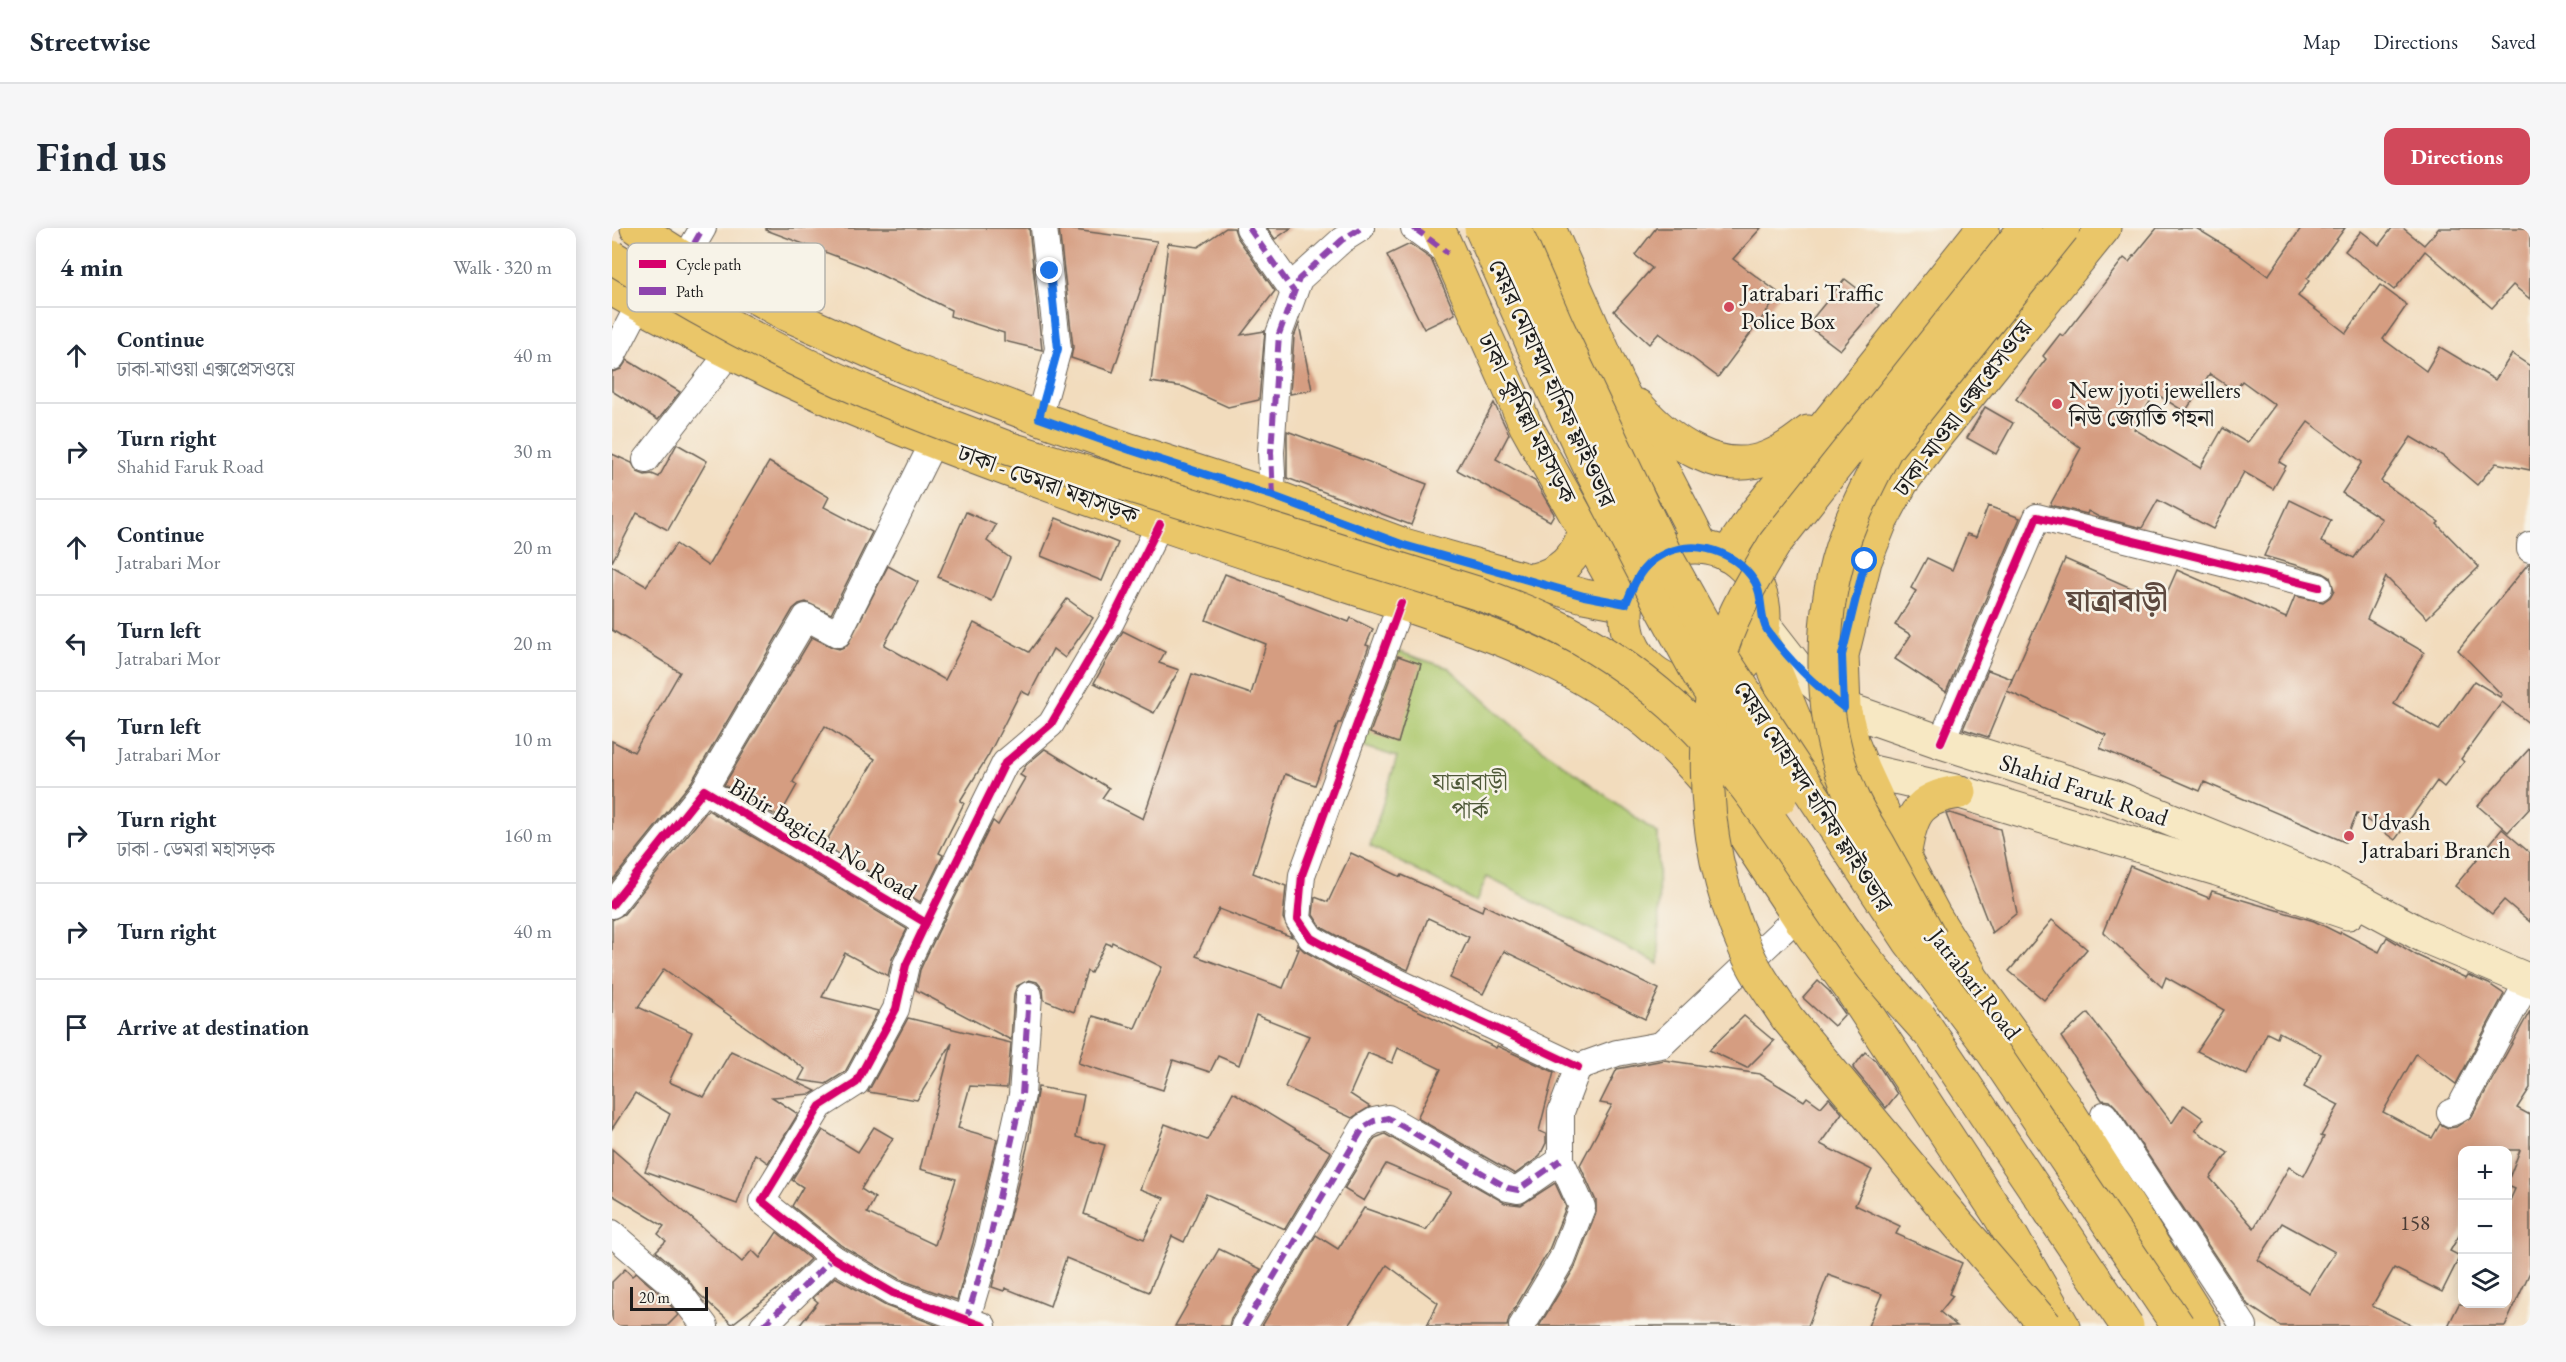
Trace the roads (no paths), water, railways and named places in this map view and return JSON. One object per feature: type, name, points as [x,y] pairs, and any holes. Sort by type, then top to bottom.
[{"type":"main road","points":[[637,228],[660,243]]},
{"type":"main road","name":"মেয়র মোহাম্মদ হানিফ ফ্লাইওভার","points":[[1481,228],[1591,470],[1699,675],[1930,1035],[2127,1326]]},
{"type":"main road","name":"মেয়র মোহাম্মদ হানিফ ফ্লাইওভার","points":[[1514,228],[1557,326],[1667,558],[1722,657],[1909,941],[1993,1052],[2178,1326]]},
{"type":"main road","points":[[1549,228],[1617,382],[1714,551]]},
{"type":"main road","points":[[1714,551],[1755,514],[1983,228]]},
{"type":"main road","points":[[2025,228],[1775,543],[1748,588],[1723,644],[1714,684],[1709,724],[1706,790],[1714,853],[1726,902],[1746,950],[1765,984],[1794,1026],[2046,1326]]},
{"type":"main road","points":[[1993,1052],[1851,796],[1835,750],[1829,710],[1825,680],[1826,627],[1835,576],[1846,533],[1886,449],[2063,228]]},
{"type":"main road","name":"ঢাকা-মাওয়া এক্সপ্রেসওয়ে","points":[[1969,971],[1934,915],[1904,858],[1853,744],[1844,708],[1842,655],[1865,561],[1881,521],[1902,482],[1937,435],[2104,228]]},
{"type":"main road","name":"ঢাকা–কুমিল্লা মহাসড়ক","points":[[1443,240],[1526,426],[1626,604]]},
{"type":"main road","points":[[612,257],[627,265]]},
{"type":"main road","name":"ঢাকা - ডেমরা মহাসড়ক","points":[[654,312],[729,353],[873,419],[933,443],[1160,524],[1451,619],[1563,667],[1633,710],[1683,754],[1718,795]]},
{"type":"main road","points":[[710,312],[756,338],[866,392],[939,422],[1011,449],[1480,594],[1548,621],[1591,645],[1631,672],[1663,698],[1708,741],[1739,777],[1858,949],[1930,1035]]},
{"type":"main road","points":[[784,312],[905,367],[1130,450],[1273,496],[1404,545],[1626,604]]},
{"type":"main road","points":[[1617,382],[1653,423],[1678,441],[1711,459],[1738,464],[1768,458],[1800,438],[1837,410]]},
{"type":"main road","points":[[1533,580],[1550,576],[1570,561],[1580,546],[1585,532]]},
{"type":"main road","points":[[1683,547],[1714,551],[1739,563],[1756,584],[1761,597],[1762,630],[1753,653],[1741,667],[1726,677],[1708,683],[1680,682],[1652,669],[1637,653],[1626,628],[1626,604],[1638,575],[1651,562],[1683,547]]},
{"type":"main road","name":"Shahid Faruk Road","points":[[1762,630],[1798,669],[1844,708],[1941,742],[2126,801],[2322,881],[2424,936],[2529,981]]},
{"type":"main road","name":"Jatrabari Road","points":[[1762,630],[1810,758],[1886,875],[1969,971],[2065,1106],[2204,1326]]},
{"type":"main road","points":[[1680,682],[1718,795],[1798,916],[1848,985],[2001,1218],[2063,1326]]},
{"type":"main road","name":"Shahid Faruk Road","points":[[1680,682],[1810,758],[1960,792],[2424,936]]},
{"type":"main road","points":[[1718,795],[1810,758]]},
{"type":"main road","points":[[1904,858],[1908,833],[1914,816],[1925,803],[1938,794],[1960,792]]},
{"type":"street","points":[[694,243],[703,228]]},
{"type":"street","points":[[1039,418],[1058,349],[1044,228]]},
{"type":"street","points":[[1249,228],[1294,292]]},
{"type":"street","points":[[1273,496],[1271,452],[1279,334],[1299,279],[1342,240],[1361,228]]},
{"type":"street","points":[[1414,228],[1443,240]]},
{"type":"street","points":[[612,357],[626,297]]},
{"type":"street","points":[[646,460],[729,353]]},
{"type":"street","points":[[704,790],[806,617],[838,634],[933,443]]},
{"type":"street","points":[[1941,742],[2037,517],[2319,587]]},
{"type":"street","name":"Bibir Bagicha No Road","points":[[612,905],[704,790],[926,923],[1005,763],[1051,724],[1111,622],[1160,524]]},
{"type":"street","points":[[1401,603],[1302,875],[1298,919],[1311,938],[1341,955],[1578,1067],[1617,1053],[1661,1044],[1798,916]]},
{"type":"street","points":[[926,923],[906,965],[896,1009],[856,1083],[820,1106],[762,1201],[832,1257],[893,1293],[974,1323],[988,1247],[1022,1095],[1029,995]]},
{"type":"street","points":[[2450,1113],[2459,1109],[2529,981]]},
{"type":"street","points":[[1521,1326],[1562,1259],[1582,1208],[1561,1160],[1561,1112],[1578,1067]]},
{"type":"street","points":[[2104,1115],[2244,1326]]},
{"type":"street","points":[[1244,1326],[1364,1127],[1374,1120],[1388,1118],[1508,1188],[1518,1190],[1561,1160]]},
{"type":"street","points":[[612,1233],[676,1288],[705,1326]]},
{"type":"street","points":[[763,1326],[832,1257]]},
{"type":"place","name":"Jatrabari Traffic Police Box","points":[[1729,307]]},
{"type":"place","name":"New jyoti jewellers নিউ জ্যোতি গহনা","points":[[2057,404]]},
{"type":"place","name":"Udvash Jatrabari Branch","points":[[2349,836]]},
{"type":"district","name":"যাত্রাবাড়ী","points":[[2117,601]]},
{"type":"park label","name":"যাত্রাবাড়ী পার্ক","points":[[1470,796]]}]
